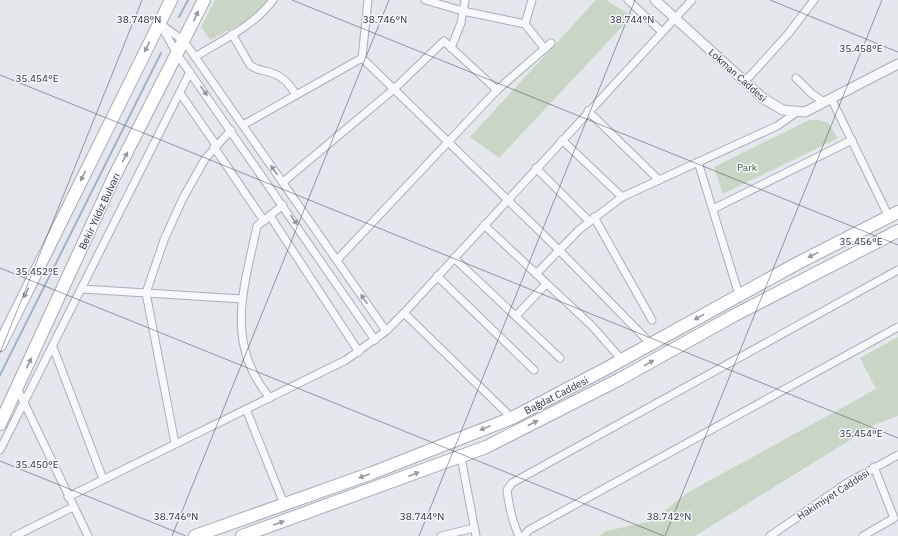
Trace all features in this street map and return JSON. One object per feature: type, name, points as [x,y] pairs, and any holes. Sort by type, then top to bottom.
[{"type":"main road","points":[[0,345],[171,0]]},
{"type":"main road","name":"Bekir Yıldız Bulvarı","points":[[0,424],[114,177],[204,0]]},
{"type":"main road","name":"Bağdat Caddesi","points":[[195,536],[372,473],[512,418],[622,360],[739,294],[893,214]]},
{"type":"main road","name":"Bağdat Caddesi","points":[[242,536],[486,447],[620,379],[734,316],[898,231]]},
{"type":"street","points":[[195,56],[256,18],[273,0]]},
{"type":"street","points":[[362,58],[368,0]]},
{"type":"street","points":[[425,0],[463,11],[526,24],[545,49]]},
{"type":"street","points":[[451,48],[465,0]]},
{"type":"street","points":[[526,24],[532,0]]},
{"type":"street","points":[[628,0],[662,32]]},
{"type":"street","name":"Lokman Caddesi","points":[[655,0],[770,104],[783,110],[805,112],[898,64]]},
{"type":"street","points":[[68,496],[346,360],[375,340],[404,313],[588,111],[692,0]]},
{"type":"street","points":[[744,81],[752,75],[788,34],[814,0]]},
{"type":"street","points":[[159,23],[184,41],[386,331]]},
{"type":"street","points":[[159,23],[177,54],[283,205],[375,340]]},
{"type":"street","points":[[232,34],[250,66],[282,78],[296,95]]},
{"type":"street","points":[[283,182],[394,89],[444,41],[497,90]]},
{"type":"street","points":[[337,260],[447,141],[497,90],[551,43]]},
{"type":"street","points":[[362,58],[558,249],[651,344]]},
{"type":"street","points":[[243,125],[362,58]]},
{"type":"street","points":[[0,450],[190,72]]},
{"type":"street","points":[[796,78],[812,94],[828,100],[893,214]]},
{"type":"street","points":[[180,92],[264,220]]},
{"type":"street","points":[[588,111],[659,180]]},
{"type":"street","points":[[536,274],[558,249],[592,219],[622,197],[776,126],[797,112]]},
{"type":"street","points":[[175,443],[146,293],[157,257],[173,219],[199,168],[215,146],[231,130]]},
{"type":"street","points":[[562,140],[622,197]]},
{"type":"street","points":[[713,208],[852,140]]},
{"type":"street","points":[[698,162],[739,294]]},
{"type":"street","points":[[536,168],[592,219],[652,320]]},
{"type":"street","points":[[270,398],[259,382],[246,357],[241,329],[242,298],[257,226],[283,205]]},
{"type":"street","points":[[270,216],[359,352]]},
{"type":"street","points":[[484,225],[592,326],[622,360]]},
{"type":"street","points":[[454,258],[560,358]]},
{"type":"street","points":[[519,536],[514,526],[507,490],[512,483],[898,270]]},
{"type":"street","points":[[437,276],[534,370]]},
{"type":"street","points":[[516,316],[546,284]]},
{"type":"street","points":[[82,289],[242,298]]},
{"type":"street","points":[[404,313],[512,418]]},
{"type":"street","points":[[524,536],[528,530],[898,327]]},
{"type":"street","points":[[53,347],[104,479]]},
{"type":"street","points":[[17,388],[88,536]]},
{"type":"street","points":[[246,409],[284,504]]},
{"type":"street","points":[[461,456],[476,536]]},
{"type":"street","name":"Hakimiyet Caddesi","points":[[770,536],[830,494],[874,467],[898,456]]},
{"type":"street","points":[[863,536],[894,518],[874,467]]},
{"type":"street","points":[[15,536],[73,507]]},
{"type":"street","points":[[441,536],[474,528]]},
{"type":"green space","points":[[215,0],[269,0],[255,16],[210,40],[201,27]]},
{"type":"green space","points":[[596,0],[606,0],[632,16],[499,158],[470,137]]},
{"type":"green space","name":"Park","points":[[809,120],[819,120],[828,123],[838,138],[723,194],[714,167]]},
{"type":"green space","points":[[898,337],[898,416],[876,424],[695,536],[599,536],[606,531],[652,521],[687,493],[876,389],[860,358]]},
{"type":"waterway","points":[[179,17],[188,0]]},
{"type":"waterway","points":[[0,375],[161,53]]}]
